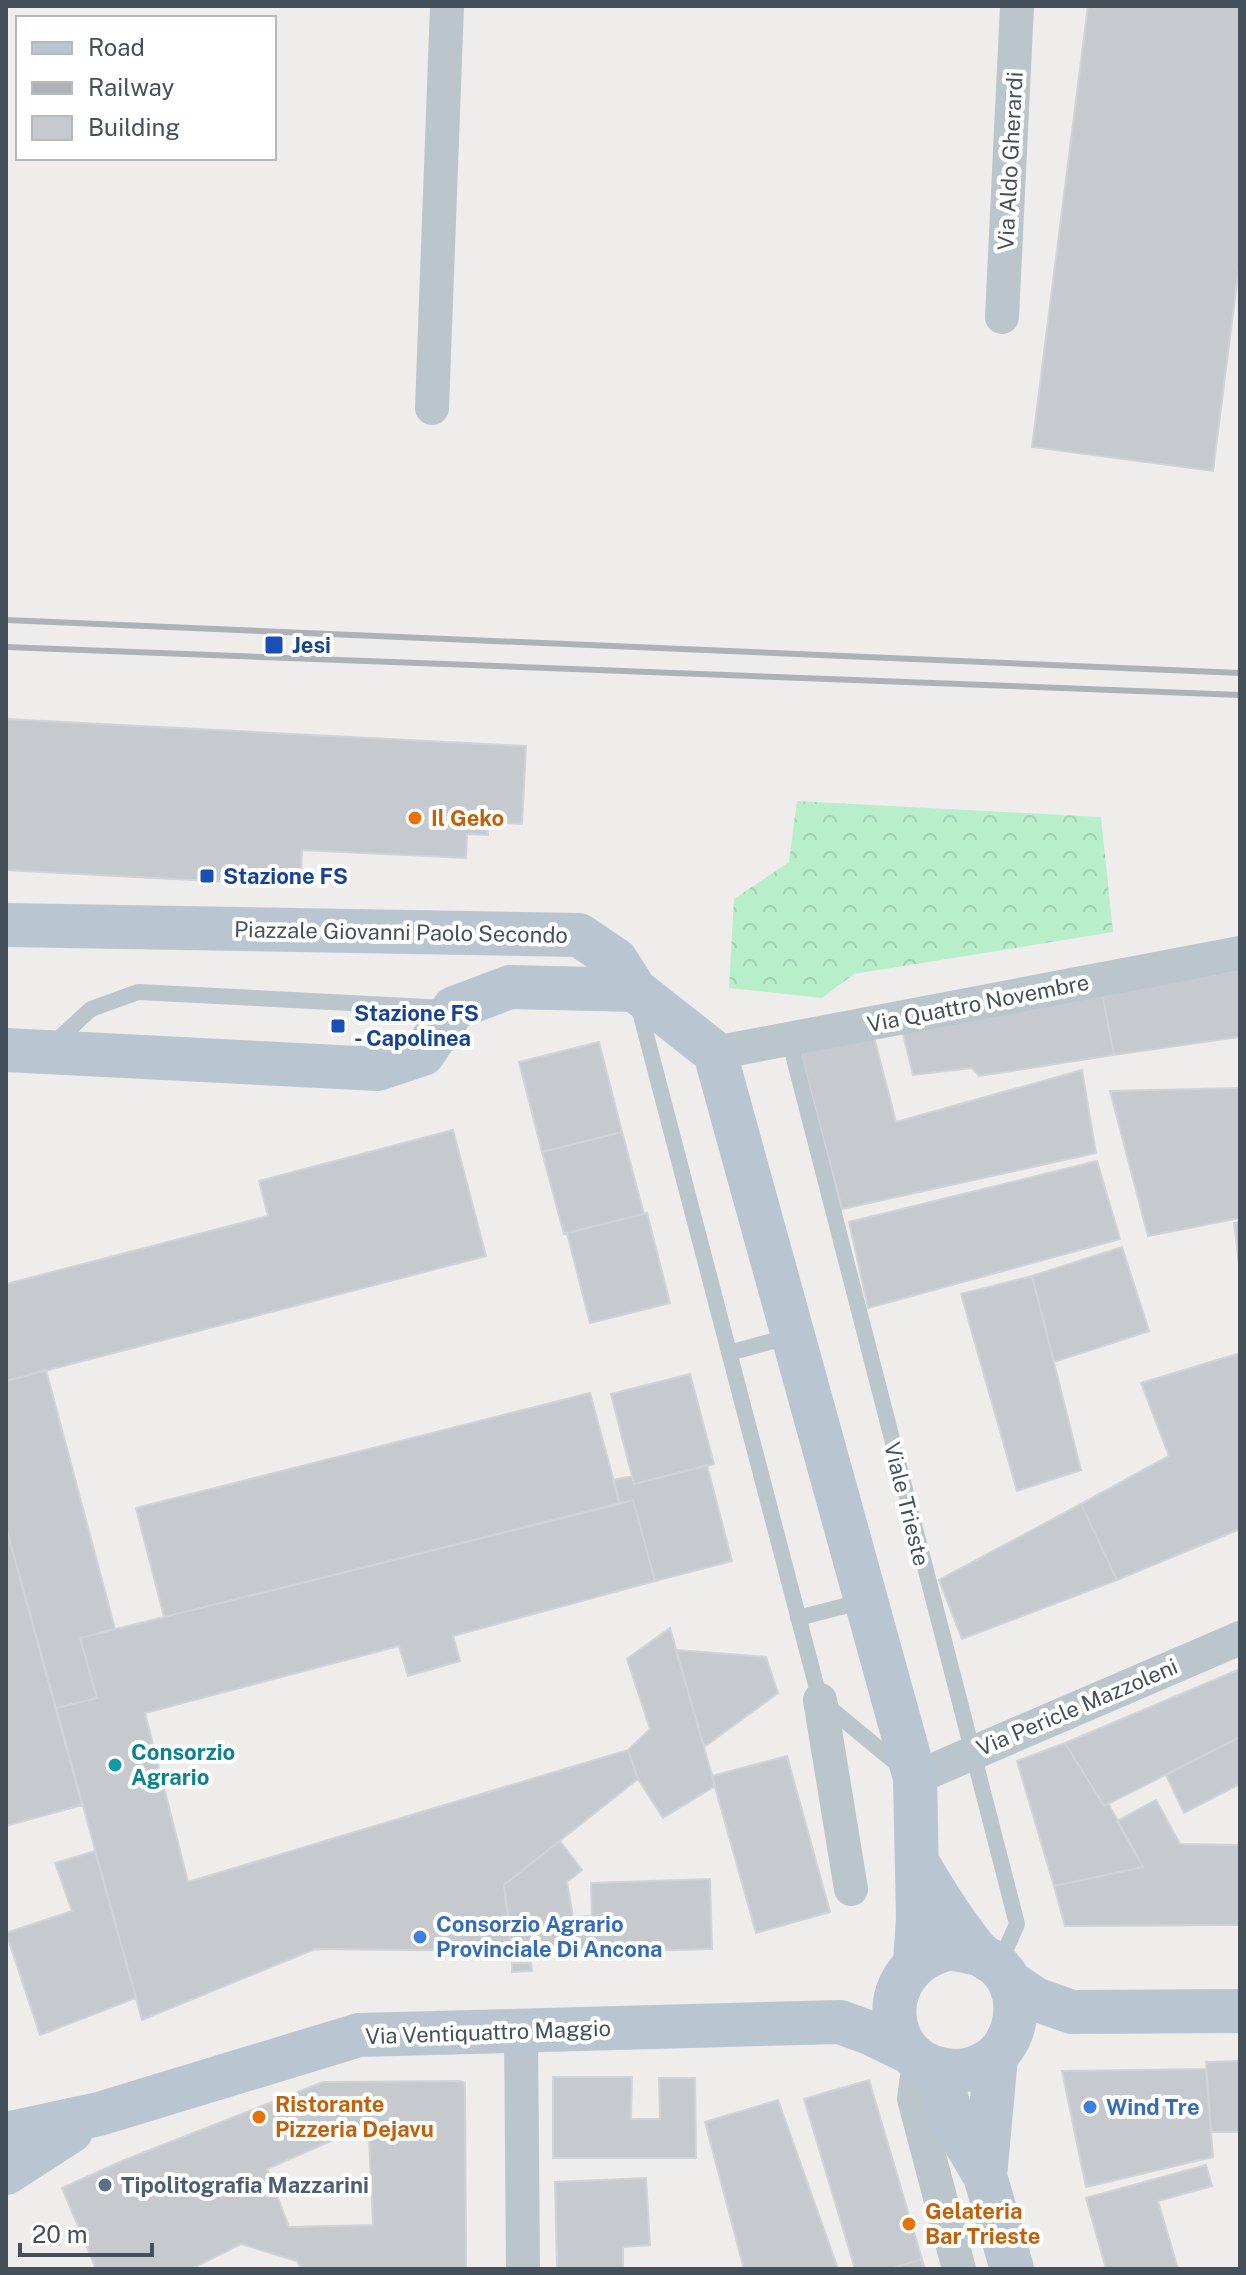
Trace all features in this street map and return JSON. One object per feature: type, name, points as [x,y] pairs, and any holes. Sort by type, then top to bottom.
[{"type":"street","points":[[432,408],[447,6]]},
{"type":"street","name":"Via Aldo Gherardi","points":[[1002,317],[1017,6]]},
{"type":"street","name":"Piazzale Giovanni Paolo Secondo","points":[[6,925],[579,935],[616,960],[635,990]]},
{"type":"street","name":"Via Quattro Novembre","points":[[715,1053],[1240,953]]},
{"type":"street","points":[[25,1051],[378,1069],[423,1054],[454,1008],[510,987],[635,990],[715,1053]]},
{"type":"street","name":"Viale Trieste","points":[[715,1053],[915,1778],[918,1919],[894,2021],[921,2061],[985,2176],[1012,2269]]},
{"type":"street","name":"Via Pericle Mazzoleni","points":[[915,1778],[1240,1638]]},
{"type":"street","points":[[820,1700],[851,1889]]},
{"type":"street","points":[[916,1860],[947,1912],[996,1968],[1035,1999],[1072,2012],[1240,2011]]},
{"type":"street","points":[[906,1976],[946,1949],[996,1968]]},
{"type":"street","name":"Viale Trieste","points":[[985,2176],[1003,2048],[1017,2010],[996,1968]]},
{"type":"street","name":"Via Ventiquattro Maggio","points":[[840,2022],[906,1976]]},
{"type":"street","points":[[921,2061],[969,2071],[1003,2048],[1072,2012]]},
{"type":"street","name":"Via Ventiquattro Maggio","points":[[6,2134],[99,2114],[359,2035],[840,2022],[870,2033],[921,2061]]},
{"type":"street","points":[[521,2030],[523,2269]]},
{"type":"street","name":"Viale Trieste","points":[[921,2061],[914,2099],[959,2269]]},
{"type":"street","points":[[6,2102],[51,2124]]},
{"type":"street","name":"Via Ventiquattro Maggio","points":[[6,2173],[99,2114]]},
{"type":"lane","points":[[635,990],[820,1700],[915,1778]]},
{"type":"lane","points":[[25,1051],[91,1009],[138,992],[454,1008]]},
{"type":"lane","name":"Viale Trieste","points":[[789,1039],[1017,1924],[996,1968]]},
{"type":"lane","points":[[729,1353],[793,1336]]},
{"type":"lane","points":[[798,1618],[866,1600]]},
{"type":"green space","points":[[797,801],[1101,817],[1113,932],[854,974],[822,998],[729,988],[734,899],[789,862]]},
{"type":"building","points":[[1088,6],[1240,6],[1240,259],[1213,471],[1032,447]]},
{"type":"building","points":[[6,719],[526,746],[522,824],[488,822],[488,835],[467,834],[466,858],[302,850],[300,886],[6,870]]},
{"type":"building","points":[[1240,970],[1240,1037],[1114,1055],[1102,993]]},
{"type":"building","points":[[1102,993],[1114,1055],[979,1076],[972,1068],[913,1075],[902,1030]]},
{"type":"building","points":[[874,1037],[896,1122],[1082,1070],[1096,1153],[842,1209],[800,1051]]},
{"type":"building","points":[[599,1042],[622,1132],[542,1152],[519,1062]]},
{"type":"building","points":[[1240,1088],[1240,1218],[1148,1236],[1110,1091]]},
{"type":"building","points":[[453,1130],[486,1256],[6,1381],[6,1284],[268,1216],[259,1181]]},
{"type":"building","points":[[622,1132],[644,1214],[564,1234],[542,1152]]},
{"type":"building","points":[[1097,1161],[1120,1239],[868,1308],[849,1222]]},
{"type":"building","points":[[647,1213],[670,1303],[590,1323],[567,1233]]},
{"type":"building","points":[[1240,1222],[1240,1272],[1234,1223]]},
{"type":"building","points":[[1122,1247],[1149,1331],[1054,1362],[1032,1276]]},
{"type":"building","points":[[1032,1276],[1081,1470],[1017,1491],[961,1294]]},
{"type":"building","points":[[1240,1353],[1240,1529],[1117,1580],[1081,1504],[1169,1456],[1141,1383]]},
{"type":"building","points":[[46,1370],[115,1629],[80,1638],[97,1698],[56,1708],[6,1527],[6,1381]]},
{"type":"building","points":[[690,1374],[714,1464],[634,1484],[611,1394]]},
{"type":"building","points":[[590,1393],[620,1504],[164,1617],[136,1508]]},
{"type":"building","points":[[707,1465],[732,1561],[655,1581],[633,1500],[620,1504],[613,1480],[632,1476],[634,1484]]},
{"type":"building","name":"Consorzio Agrario","points":[[633,1500],[655,1581],[453,1636],[460,1661],[408,1676],[399,1646],[145,1713],[188,1882],[628,1750],[638,1779],[504,1885],[512,1951],[315,1949],[142,2020],[56,1708],[97,1698],[80,1638]]},
{"type":"building","points":[[1081,1504],[1117,1580],[962,1639],[939,1580]]},
{"type":"building","points":[[6,1527],[82,1805],[6,1826]]},
{"type":"building","points":[[670,1628],[715,1786],[663,1818],[638,1779],[628,1750],[650,1729],[627,1659]]},
{"type":"building","points":[[676,1650],[766,1657],[778,1693],[704,1747]]},
{"type":"building","points":[[1240,1669],[1240,1737],[1104,1806],[1065,1743]]},
{"type":"building","points":[[1240,1737],[1240,1784],[1184,1813],[1166,1775]]},
{"type":"building","points":[[1065,1743],[1104,1806],[1108,1803],[1143,1867],[1054,1886],[1017,1761]]},
{"type":"building","points":[[787,1756],[830,1912],[756,1933],[712,1776]]},
{"type":"building","points":[[1156,1800],[1180,1844],[1240,1845],[1240,1925],[1065,1926],[1054,1886],[1143,1867],[1117,1821]]},
{"type":"building","points":[[560,1841],[582,1870],[567,1882],[573,1917],[592,1916],[593,1948],[512,1951],[504,1885]]},
{"type":"building","points":[[95,1851],[136,1998],[40,2035],[6,1933],[72,1911],[55,1863]]},
{"type":"building","points":[[710,1879],[712,1949],[593,1952],[591,1883]]},
{"type":"building","points":[[512,1963],[531,1963],[532,1971],[512,1972]]},
{"type":"building","points":[[1240,2061],[1240,2132],[1211,2132],[1206,2062]]},
{"type":"building","points":[[1206,2069],[1213,2157],[1086,2187],[1062,2071]]},
{"type":"building","points":[[553,2077],[632,2077],[631,2119],[660,2119],[659,2078],[695,2078],[696,2158],[553,2158]]},
{"type":"building","points":[[869,2080],[922,2259],[890,2269],[855,2269],[804,2099]]},
{"type":"building","points":[[323,2082],[465,2083],[466,2266],[461,2269],[301,2269],[297,2261],[241,2244],[191,2269],[96,2269],[62,2188],[122,2161]],"holes":[[[340,2137],[369,2138],[373,2225],[289,2227],[267,2169]]]},
{"type":"building","points":[[778,2100],[838,2269],[744,2269],[705,2122]]},
{"type":"building","points":[[1206,2165],[1212,2186],[1158,2201],[1178,2269],[1106,2269],[1086,2198]]},
{"type":"building","points":[[646,2178],[650,2245],[623,2247],[623,2269],[557,2269],[555,2182]]},
{"type":"building","points":[[922,2259],[925,2269],[890,2269]]},
{"type":"railway","points":[[6,620],[1240,673]]},
{"type":"railway","points":[[6,647],[1240,695]]},
{"type":"place","name":"Jesi","points":[[274,645]]},
{"type":"place","name":"Il Geko","points":[[415,818]]},
{"type":"place","name":"Stazione FS","points":[[207,876]]},
{"type":"place","name":"Stazione FS - Capolinea","points":[[338,1026]]},
{"type":"place","name":"Consorzio Agrario","points":[[115,1765]]},
{"type":"place","name":"Consorzio Agrario Provinciale Di Ancona","points":[[420,1937]]},
{"type":"place","name":"Wind Tre","points":[[1090,2107]]},
{"type":"place","name":"Ristorante Pizzeria Dejavu","points":[[259,2117]]},
{"type":"place","name":"Tipolitografia Mazzarini","points":[[105,2185]]},
{"type":"place","name":"Gelateria Bar Trieste","points":[[909,2224]]}]
